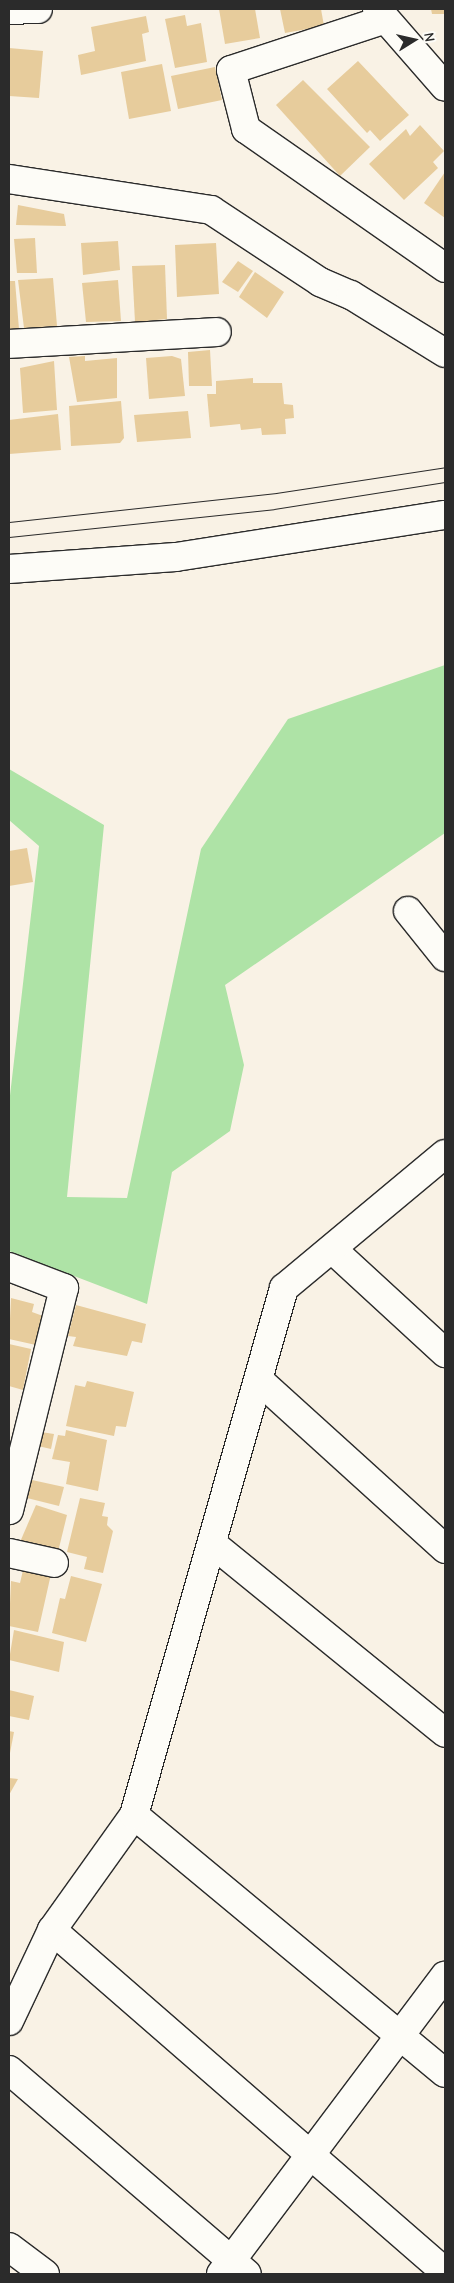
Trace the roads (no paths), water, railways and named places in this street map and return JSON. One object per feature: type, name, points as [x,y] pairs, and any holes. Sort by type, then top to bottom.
[{"type":"street","points":[[9,10],[38,9]]},
{"type":"street","points":[[445,87],[380,15],[231,70],[246,129],[445,268]]},
{"type":"street","points":[[9,179],[211,210],[320,282],[352,295],[445,353]]},
{"type":"street","points":[[9,344],[217,332]]},
{"type":"street","points":[[9,569],[176,557],[445,515]]},
{"type":"street","points":[[408,911],[445,957]]},
{"type":"street","points":[[9,2021],[52,1930],[134,1815],[214,1545],[284,1288],[441,1165]]},
{"type":"street","points":[[332,1249],[445,1353]]},
{"type":"street","points":[[9,1267],[64,1288],[9,1510]]},
{"type":"street","points":[[260,1381],[445,1549]]},
{"type":"street","points":[[214,1545],[445,1733]]},
{"type":"street","points":[[9,1553],[54,1563]]},
{"type":"street","points":[[134,1815],[445,2073]]},
{"type":"street","points":[[52,1930],[309,2156],[445,2272]]},
{"type":"street","points":[[9,2070],[233,2270],[309,2156],[445,1976]]},
{"type":"street","points":[[9,2247],[45,2274]]},
{"type":"tram line","points":[[9,522],[276,493],[445,467]]},
{"type":"tram line","points":[[9,537],[274,509],[445,482]]}]
